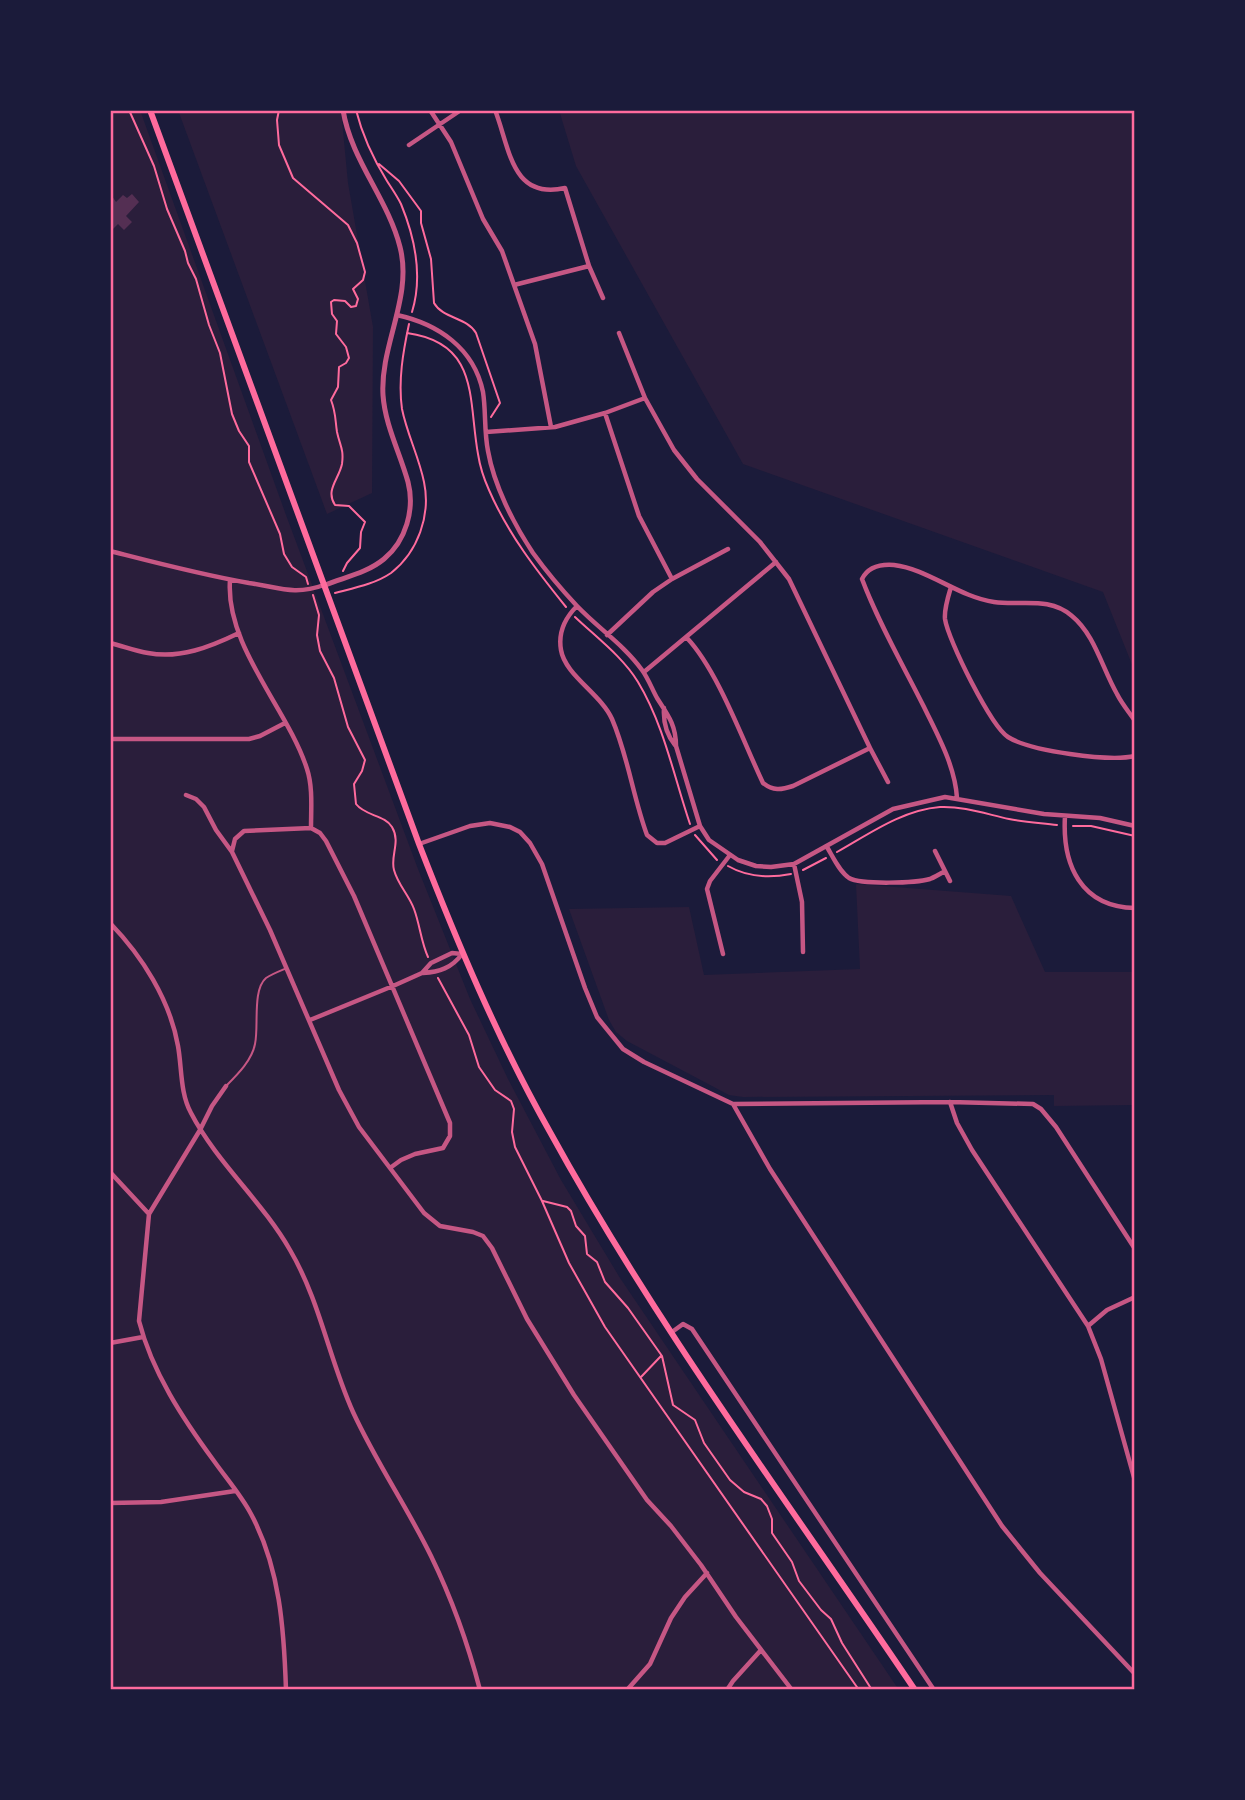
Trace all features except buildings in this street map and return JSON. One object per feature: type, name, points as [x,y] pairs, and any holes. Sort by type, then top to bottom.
[{"type":"main road","points":[[150,110],[419,844],[462,954],[549,1131],[620,1252],[915,1690]]},
{"type":"street","points":[[110,551],[197,574],[296,592],[358,574],[383,560],[396,547],[407,526],[410,508],[408,484],[383,395],[385,368],[397,315],[402,275],[401,251],[387,212],[351,142],[343,110]]},
{"type":"street","points":[[430,110],[462,166],[483,219],[502,251],[535,344],[551,427]]},
{"type":"street","points":[[410,145],[461,110]]},
{"type":"street","points":[[495,110],[517,173],[525,182],[544,190],[565,188],[589,266],[603,298]]},
{"type":"street","points":[[514,285],[589,266]]},
{"type":"street","points":[[397,315],[411,318],[445,333],[462,349],[476,370],[483,392],[493,471],[510,510],[533,553],[577,606],[626,651],[644,672],[664,708],[663,719],[668,736],[676,746],[701,826],[709,840],[730,855],[756,866],[794,864],[893,809],[922,800],[945,797],[1065,816],[1100,818],[1135,826]]},
{"type":"street","points":[[619,333],[657,424],[674,450],[697,479],[760,542],[789,579],[888,782]]},
{"type":"street","points":[[486,432],[551,427],[645,398]]},
{"type":"street","points":[[605,412],[639,516],[672,579]]},
{"type":"street","points":[[607,635],[645,599],[672,579],[728,549]]},
{"type":"street","points":[[644,672],[776,562]]},
{"type":"street","points":[[957,798],[954,773],[932,722],[874,610],[862,579],[870,569],[883,565],[904,567],[995,603],[1034,602],[1062,608],[1081,624],[1091,639],[1117,695],[1135,721]]},
{"type":"street","points":[[230,580],[230,604],[239,633],[308,771],[311,828]]},
{"type":"street","points":[[951,587],[945,617],[948,632],[987,711],[1006,736],[1036,748],[1121,759],[1135,756]]},
{"type":"street","points":[[577,606],[561,631],[563,660],[570,671],[586,684],[612,719],[647,835],[657,844],[665,843],[701,826]]},
{"type":"street","points":[[110,643],[151,654],[179,654],[210,647],[239,633]]},
{"type":"street","points":[[687,638],[711,672],[763,783],[771,789],[783,790],[793,786],[870,748]]},
{"type":"street","points":[[110,739],[249,739],[285,723]]},
{"type":"street","points":[[186,795],[196,799],[204,807],[232,852],[288,968],[349,1110],[370,1143],[424,1213],[440,1226],[483,1236],[492,1248],[527,1319],[574,1395],[647,1500],[707,1573],[792,1690]]},
{"type":"street","points":[[1065,816],[1065,847],[1071,870],[1090,894],[1119,908],[1135,908]]},
{"type":"street","points":[[419,844],[470,826],[490,823],[520,832],[542,864],[584,988],[597,1017],[623,1049],[644,1062],[733,1104],[1023,1102],[1041,1108],[1135,1249]]},
{"type":"street","points":[[232,852],[234,839],[244,831],[311,828],[320,833],[336,859],[450,1123],[448,1143],[443,1148],[415,1154],[390,1168]]},
{"type":"street","points":[[827,846],[848,877],[860,881],[916,882],[945,871]]},
{"type":"street","points":[[935,851],[950,881]]},
{"type":"street","points":[[723,954],[707,889],[730,855]]},
{"type":"street","points":[[794,864],[802,902],[803,952]]},
{"type":"street","points":[[110,923],[137,954],[159,991],[173,1027],[189,1110],[200,1130],[280,1233],[302,1271],[348,1401],[430,1555],[455,1610],[480,1690]]},
{"type":"street","points":[[310,1020],[422,973],[435,972],[455,964],[462,954],[452,953],[431,963],[422,973]]},
{"type":"street","points":[[226,1086],[149,1214],[139,1321],[143,1337],[179,1413],[254,1521],[273,1571],[282,1621],[286,1690]]},
{"type":"street","points":[[950,1102],[957,1123],[972,1150],[1088,1326],[1101,1359],[1135,1482]]},
{"type":"street","points":[[733,1104],[770,1169],[1002,1525],[1040,1573],[1135,1674]]},
{"type":"street","points":[[110,1172],[149,1214]]},
{"type":"street","points":[[1088,1326],[1107,1310],[1135,1297]]},
{"type":"street","points":[[672,1332],[682,1324],[692,1329],[934,1690]]},
{"type":"street","points":[[110,1343],[143,1337]]},
{"type":"street","points":[[110,1503],[161,1502],[235,1491]]},
{"type":"street","points":[[627,1690],[650,1664],[671,1618],[685,1597],[707,1573]]},
{"type":"street","points":[[727,1690],[761,1650]]},
{"type":"lane","points":[[226,1086],[248,1060],[255,1045],[258,999],[262,984],[267,977],[288,968]]},
{"type":"path","points":[[279,110],[279,145],[285,164],[297,183],[348,225],[365,268],[363,280],[353,289],[358,299],[356,306],[352,307],[340,299],[331,302],[332,314],[337,320],[336,334],[349,355],[348,362],[339,367],[338,387],[331,400],[343,448],[340,474],[333,483],[332,499],[335,505],[349,506],[365,522],[360,532],[360,548],[347,562],[340,579]]},
{"type":"path","points":[[314,599],[368,584],[390,573],[407,556],[418,538],[427,498],[401,397],[407,333],[418,290],[415,249],[401,204],[377,163],[356,110]]},
{"type":"path","points":[[377,163],[399,181],[421,211],[421,223],[431,259],[434,303],[437,309],[472,327],[476,333],[500,403],[485,423]]},
{"type":"path","points":[[407,333],[425,336],[438,342],[457,360],[471,389],[478,453],[491,494],[524,555],[571,613],[637,681],[669,755],[693,831],[707,850],[723,863],[733,869],[761,876],[796,872],[832,855],[892,820],[940,807],[959,808],[1012,820],[1091,826],[1135,836]]},
{"type":"path","points":[[542,1201],[570,1210],[576,1226],[585,1236],[587,1254],[597,1262],[605,1283],[628,1308],[662,1356],[673,1405],[695,1420],[704,1443],[730,1480],[744,1492],[761,1499],[767,1507],[772,1519],[772,1533],[792,1562],[799,1581],[831,1619],[842,1643],[872,1690]]},
{"type":"path","points":[[640,1378],[662,1356]]},
{"type":"shaded area","points":[[110,110],[140,110],[286,515],[418,869],[470,999],[508,1079],[561,1180],[620,1278],[899,1690],[110,1690]]},
{"type":"shaded area","points":[[178,110],[341,110],[348,183],[373,327],[372,493],[327,514]]},
{"type":"shaded area","points":[[559,110],[1135,110],[1135,672],[1103,592],[743,464],[576,166]]},
{"type":"shaded area","points":[[856,884],[1011,896],[1045,972],[1135,972],[1135,1105],[1054,1106],[1054,1095],[729,1095],[627,1041],[616,1032],[609,1020],[569,909],[689,907],[704,975],[860,969]]}]
